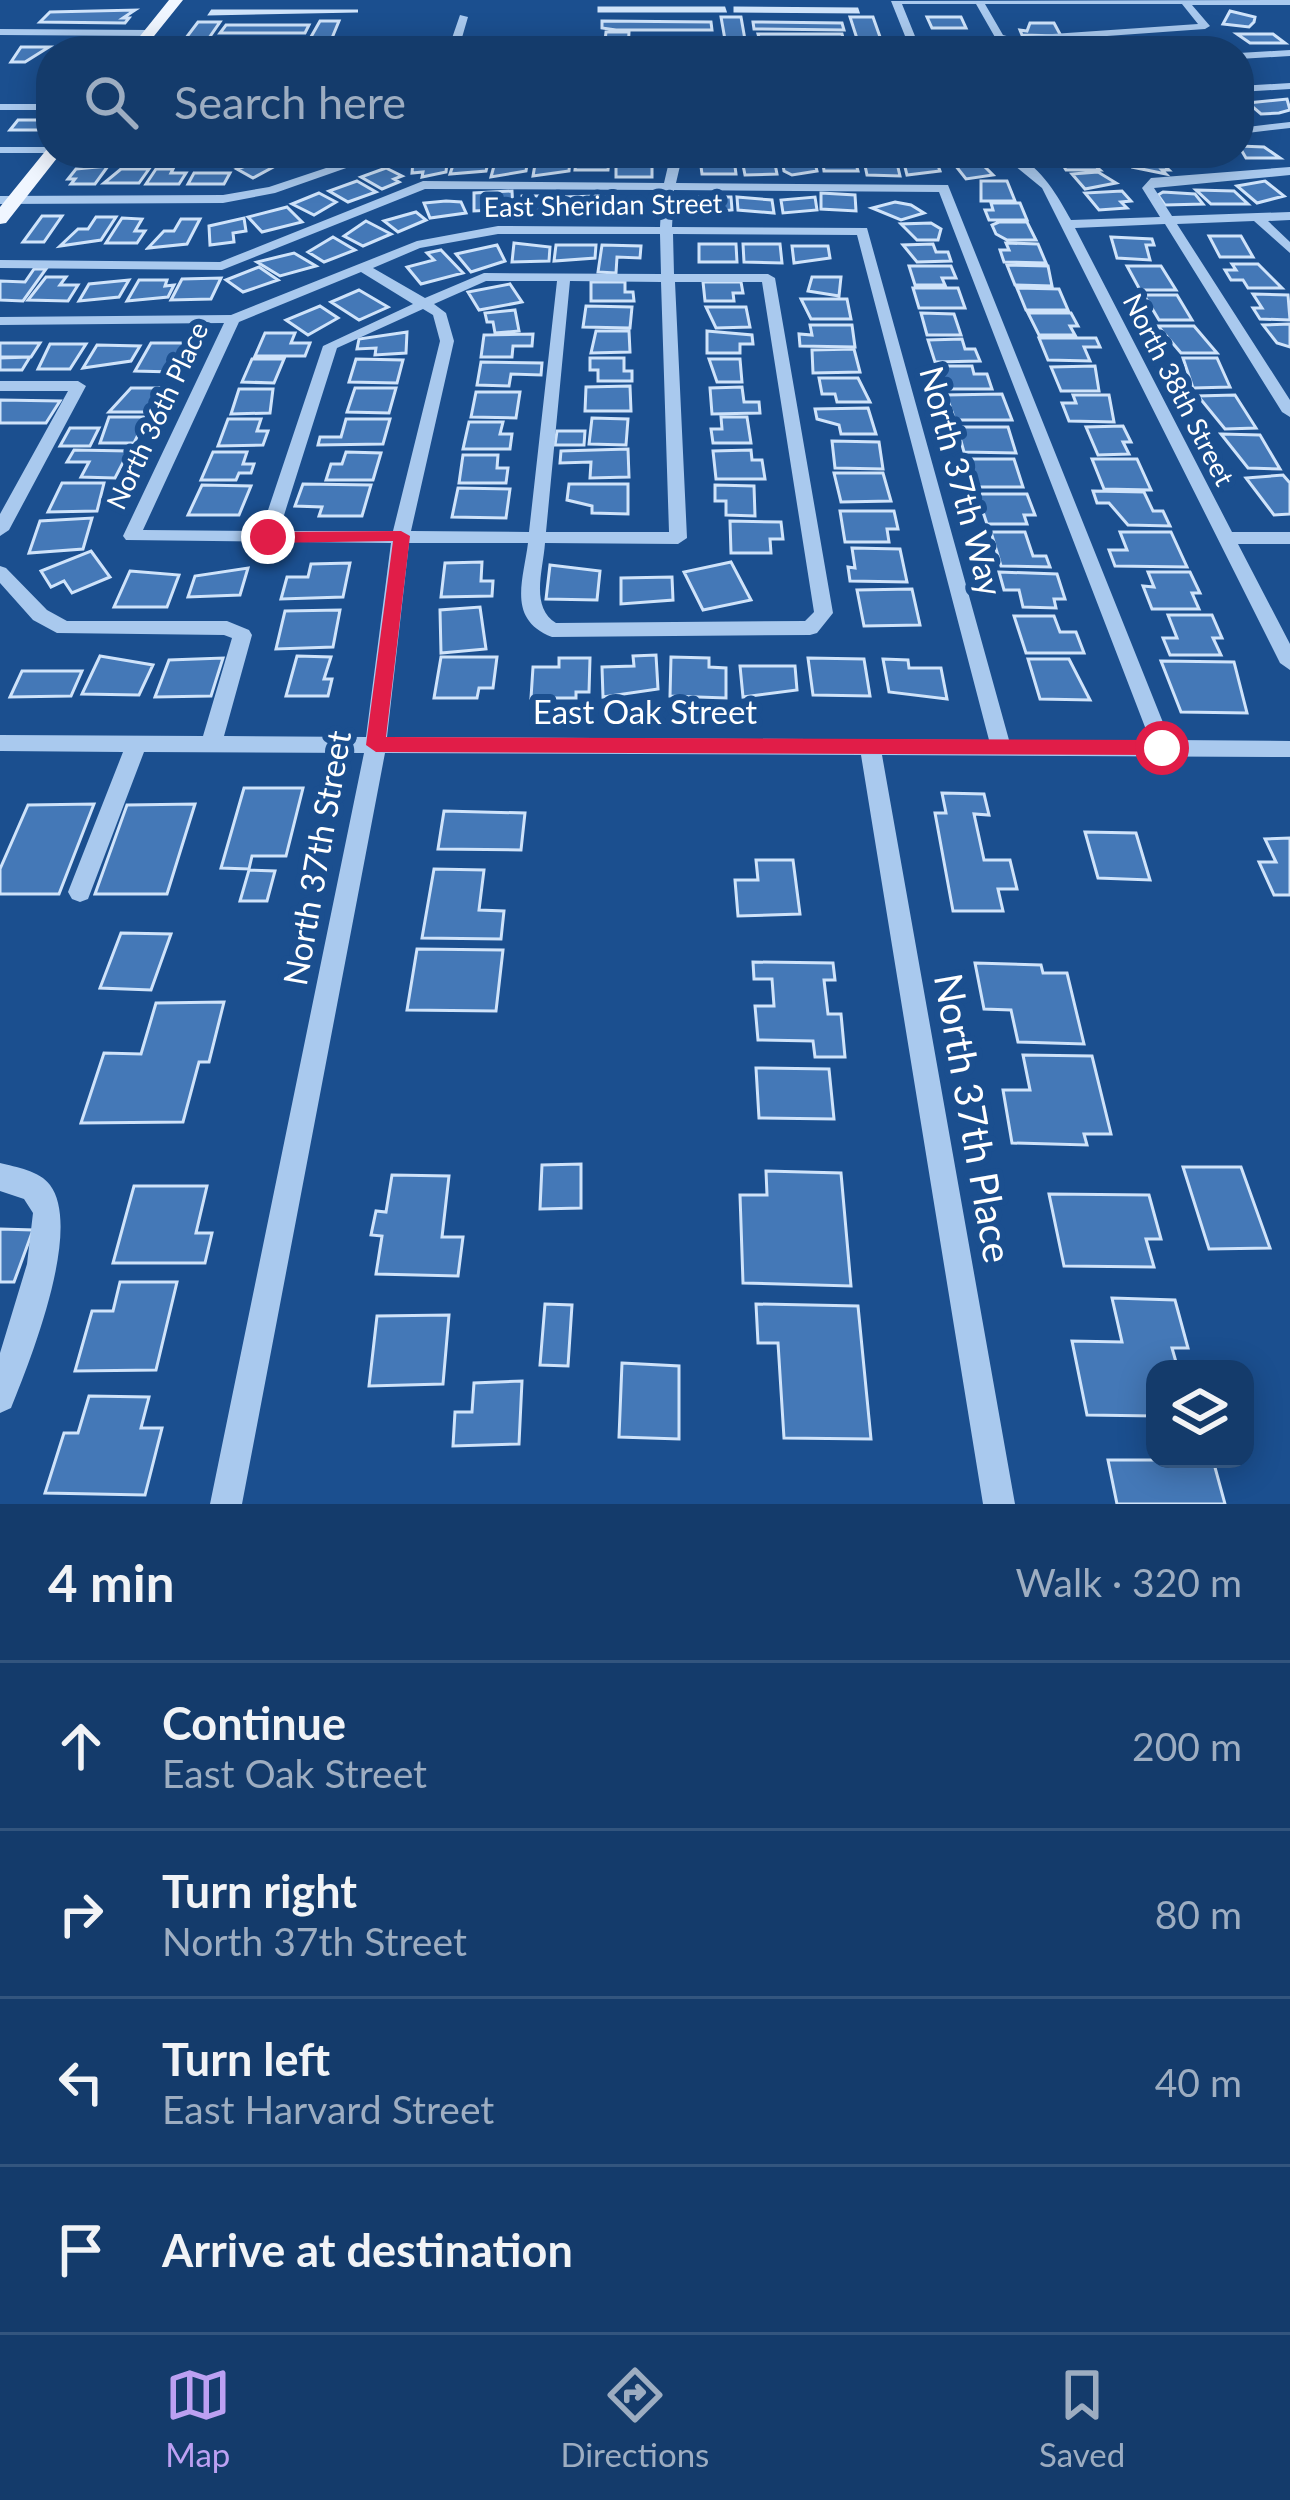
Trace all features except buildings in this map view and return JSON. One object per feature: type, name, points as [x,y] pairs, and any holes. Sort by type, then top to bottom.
[{"type":"main road","points":[[148,36],[176,0]]},
{"type":"main road","points":[[0,219],[8,200],[37,168]]},
{"type":"street","points":[[910,36],[896,2],[1290,2]]},
{"type":"street","points":[[979,2],[998,36]]},
{"type":"street","points":[[1019,36],[1205,26],[1185,2]]},
{"type":"street","points":[[457,36],[463,17]]},
{"type":"street","points":[[0,32],[150,33]]},
{"type":"street","points":[[1100,32],[1104,36]]},
{"type":"street","points":[[1254,55],[1290,53]]},
{"type":"street","points":[[1254,88],[1290,86]]},
{"type":"street","points":[[0,107],[36,107]]},
{"type":"street","points":[[1254,129],[1290,125]]},
{"type":"street","points":[[0,150],[36,151]]},
{"type":"street","points":[[8,200],[223,200],[337,168]]},
{"type":"street","points":[[564,277],[537,537],[530,605],[535,619],[552,630],[810,628],[824,613],[768,278],[666,277],[564,277],[484,277],[330,346],[268,537],[401,536],[537,537],[678,538],[666,277],[665,228],[674,168]]},
{"type":"street","name":"North 38th Street","points":[[1027,168],[1039,176],[1067,224],[1290,663]]},
{"type":"street","points":[[1290,171],[1150,182],[1148,188],[1290,412]]},
{"type":"street","points":[[0,264],[222,266],[423,185],[928,186],[951,196],[1162,748]]},
{"type":"street","points":[[1067,224],[1290,216]]},
{"type":"street","points":[[1259,219],[1290,249]]},
{"type":"street","name":"East Sheridan Street","points":[[0,321],[233,320],[417,245],[471,233],[665,228],[862,231]]},
{"type":"street","name":"North 37th Way","points":[[862,231],[1000,747]]},
{"type":"street","points":[[362,267],[423,303]]},
{"type":"street","name":"North 37th Street","points":[[226,1504],[376,745],[401,536],[447,341],[439,313],[423,303]]},
{"type":"street","name":"North 36th Place","points":[[233,320],[132,536],[268,537]]},
{"type":"street","points":[[0,386],[78,386],[0,530]]},
{"type":"street","points":[[1226,538],[1290,538]]},
{"type":"street","points":[[0,572],[40,615],[64,628],[227,628],[242,634],[211,744]]},
{"type":"street","name":"East Oak Street","points":[[0,743],[1290,749]]},
{"type":"street","points":[[80,892],[136,743]]},
{"type":"street","name":"North 37th Place","points":[[870,746],[999,1504]]},
{"type":"street","points":[[0,1177],[31,1186],[44,1198],[48,1213],[38,1276],[0,1397]]},
{"type":"route","points":[[268,537],[401,536],[376,745],[1162,748]]}]
